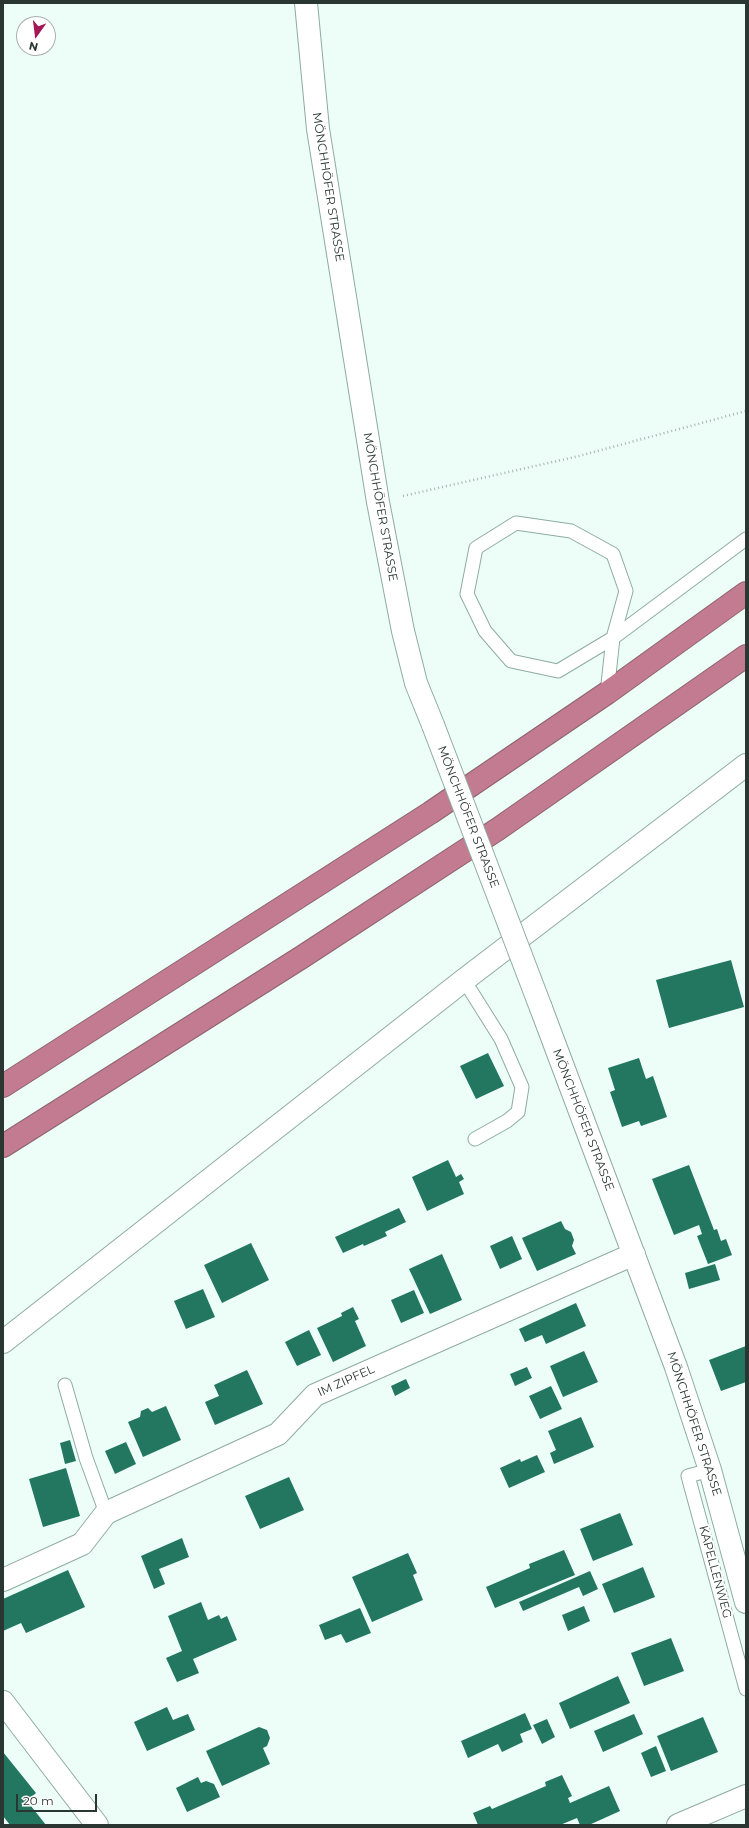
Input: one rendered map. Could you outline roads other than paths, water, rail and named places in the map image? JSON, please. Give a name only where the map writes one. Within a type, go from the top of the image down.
[{"type":"highway","points":[[3,1086],[430,813],[607,693],[746,593]]},
{"type":"highway","points":[[3,1146],[302,957],[498,829],[746,656]]},
{"type":"street","name":"MÖNCHHÖFER STRASSE","points":[[306,3],[318,128],[378,502],[403,631],[414,676],[676,1367],[710,1470],[746,1602]]},
{"type":"street","points":[[3,1342],[464,980],[746,765]]},
{"type":"street","name":"IM ZIPFEL","points":[[106,1513],[278,1434],[315,1395],[634,1254]]},
{"type":"street","points":[[3,1580],[82,1544],[106,1513]]},
{"type":"street","points":[[3,1702],[97,1825]]},
{"type":"street","points":[[678,1825],[746,1796]]},
{"type":"lane","points":[[607,693],[613,638],[626,591],[614,554],[571,531],[516,523],[476,548],[467,594],[485,631],[511,661],[558,671],[613,638],[746,539]]},
{"type":"lane","points":[[464,980],[501,1039],[522,1087],[518,1112],[507,1121],[475,1139]]},
{"type":"lane","points":[[3,1153],[29,1130]]},
{"type":"lane","points":[[65,1385],[86,1458],[106,1513]]},
{"type":"lane","name":"KAPELLENWEG","points":[[710,1470],[688,1476],[746,1689]]}]
